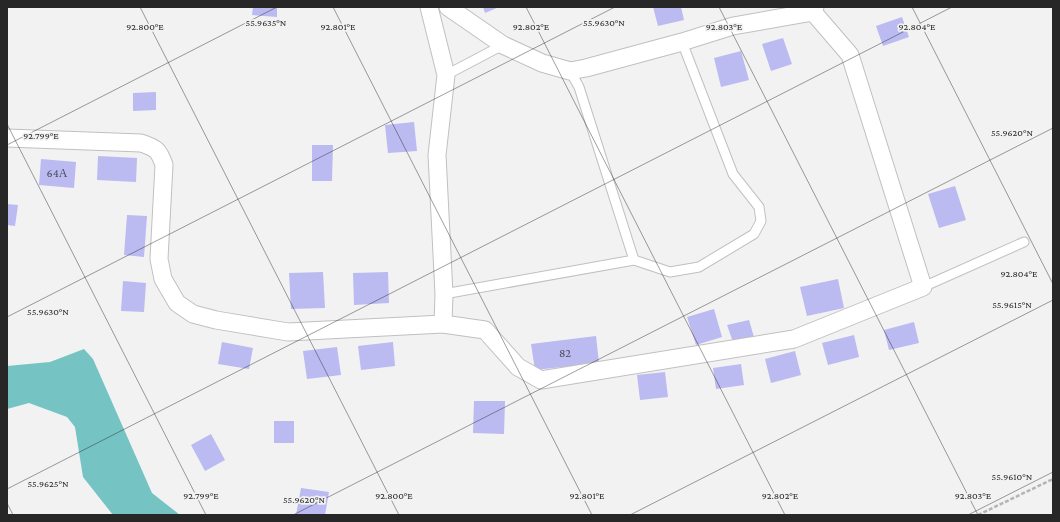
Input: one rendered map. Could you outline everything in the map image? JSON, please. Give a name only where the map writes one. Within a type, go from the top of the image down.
[{"type":"street","points":[[429,7],[446,75],[437,155],[444,294],[443,324]]},
{"type":"street","points":[[7,138],[141,143],[152,146],[161,154],[164,165],[159,259],[163,279],[177,303],[193,314],[216,320],[288,332],[443,324],[485,330],[518,367],[541,380],[794,339],[923,287],[850,56],[814,9],[733,26],[682,42],[570,71],[542,63],[502,45],[448,7]]},
{"type":"lane","points":[[444,294],[634,260],[670,272],[699,267],[754,234],[761,221],[759,207],[733,174],[682,42]]},
{"type":"lane","points":[[446,75],[502,45]]},
{"type":"lane","points":[[570,71],[579,87],[634,260]]},
{"type":"lane","points":[[923,287],[1024,242]]},
{"type":"path","points":[[978,515],[1053,479]]},
{"type":"water","points":[[84,349],[93,359],[152,493],[180,515],[113,515],[83,477],[75,427],[67,417],[29,403],[7,409],[7,366],[50,362]]},
{"type":"building","points":[[253,7],[277,7],[277,17],[252,15]]},
{"type":"building","points":[[483,7],[499,7],[485,13]]},
{"type":"building","points":[[653,7],[681,7],[684,20],[658,26]]},
{"type":"building","points":[[902,17],[909,37],[883,46],[876,26]]},
{"type":"building","points":[[783,38],[792,64],[771,71],[762,44]]},
{"type":"building","points":[[741,51],[749,80],[721,87],[714,58]]},
{"type":"building","points":[[156,92],[156,110],[133,111],[133,93]]},
{"type":"building","points":[[414,122],[417,151],[388,153],[385,125]]},
{"type":"building","points":[[312,145],[333,145],[332,181],[312,181]]},
{"type":"building","points":[[98,156],[137,158],[136,182],[97,180]]},
{"type":"building","points":[[41,159],[76,162],[74,188],[39,185]]},
{"type":"building","points":[[955,186],[966,220],[939,228],[928,194]]},
{"type":"building","points":[[7,204],[18,205],[15,226],[7,225]]},
{"type":"building","points":[[127,215],[147,216],[144,257],[124,255]]},
{"type":"building","points":[[323,272],[325,308],[291,309],[289,273]]},
{"type":"building","points":[[388,272],[389,303],[354,305],[353,273]]},
{"type":"building","points":[[838,279],[844,308],[807,316],[800,287]]},
{"type":"building","points":[[123,281],[146,283],[144,312],[121,311]]},
{"type":"building","points":[[714,309],[722,337],[696,345],[687,317]]},
{"type":"building","points":[[749,320],[754,337],[733,342],[727,325]]},
{"type":"building","points":[[914,322],[919,343],[889,350],[884,330]]},
{"type":"building","points":[[854,335],[859,357],[828,365],[822,343]]},
{"type":"building","points":[[596,336],[599,363],[535,370],[531,344]]},
{"type":"building","points":[[222,342],[253,348],[249,369],[218,364]]},
{"type":"building","points":[[393,342],[395,366],[361,370],[358,346]]},
{"type":"building","points":[[337,347],[341,375],[307,379],[303,351]]},
{"type":"building","points":[[795,351],[801,375],[771,383],[765,359]]},
{"type":"building","points":[[741,364],[744,385],[716,389],[713,368]]},
{"type":"building","points":[[665,372],[668,397],[640,400],[637,375]]},
{"type":"building","points":[[474,401],[505,401],[504,434],[473,433]]},
{"type":"building","points":[[274,421],[294,421],[294,443],[274,443]]},
{"type":"building","points":[[211,434],[225,460],[205,471],[191,445]]},
{"type":"building","points":[[301,488],[329,492],[325,515],[296,515]]}]
